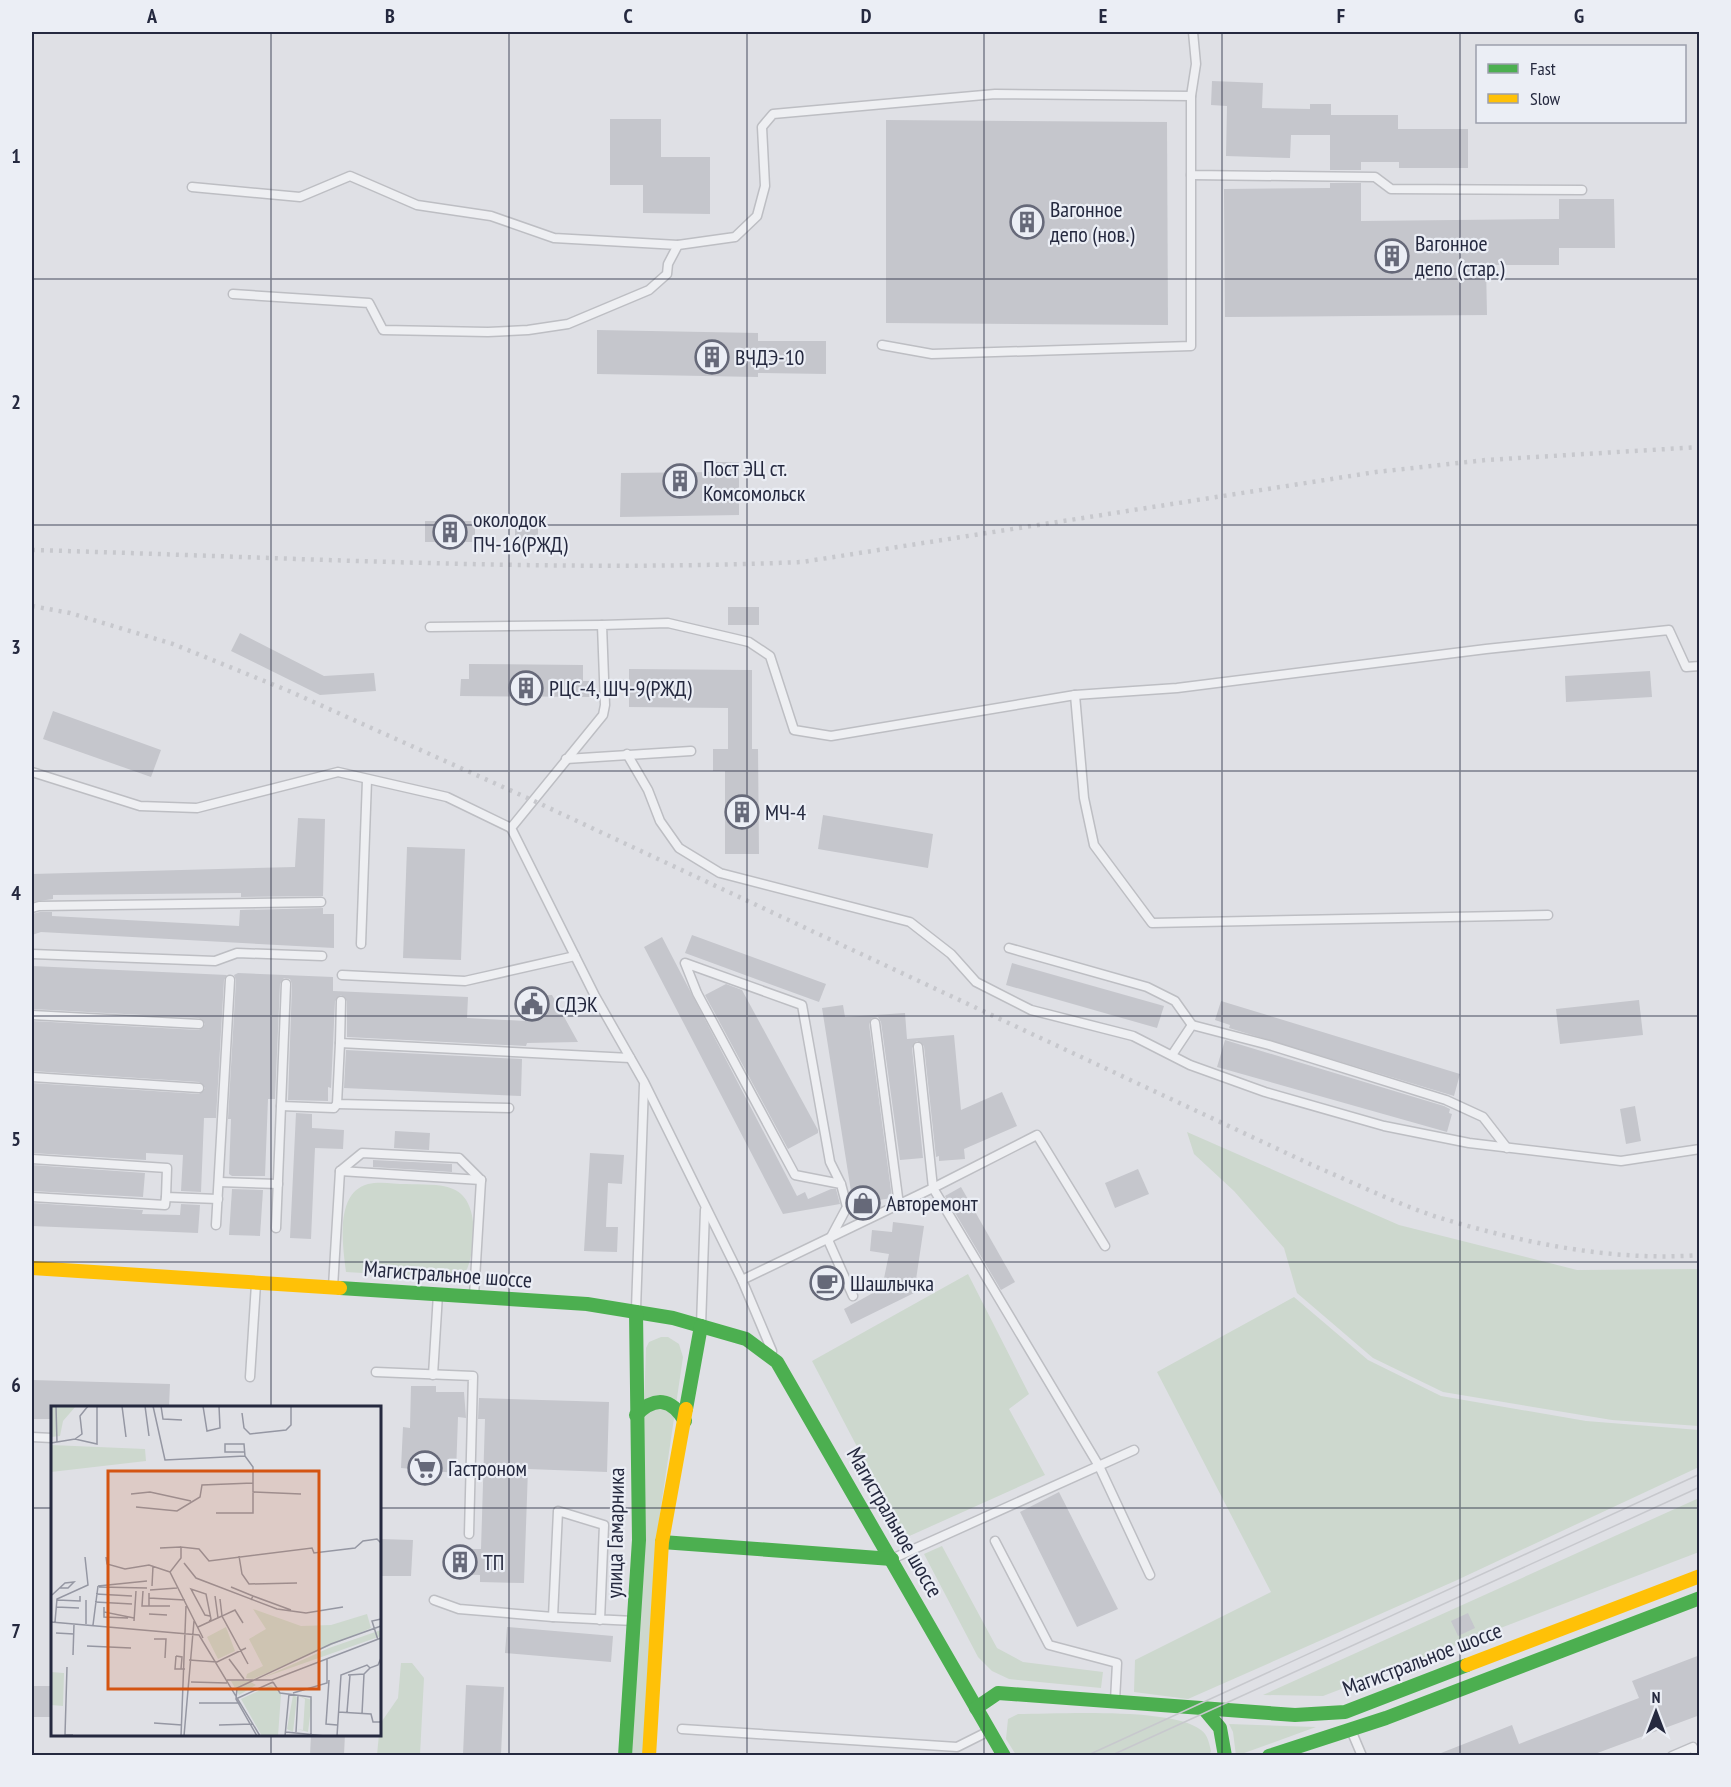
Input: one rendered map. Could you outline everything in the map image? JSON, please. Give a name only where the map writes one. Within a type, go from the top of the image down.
[{"type":"main road","name":"Магистральное шоссе","points":[[32,1268],[587,1304],[673,1318],[746,1339],[777,1362],[976,1708],[998,1694],[1295,1715],[1345,1712],[1700,1576]]},
{"type":"main road","name":"улица Гамарника","points":[[626,1755],[639,1540],[636,1312]]},
{"type":"main road","name":"улица Гамарника","points":[[649,1755],[662,1542],[701,1326]]},
{"type":"main road","points":[[636,1415],[645,1405],[654,1400],[666,1400],[678,1407],[685,1421]]},
{"type":"main road","points":[[662,1542],[892,1559]]},
{"type":"main road","name":"Магистральное шоссе","points":[[1269,1755],[1386,1718],[1700,1598]]},
{"type":"main road","points":[[976,1708],[1004,1755]]},
{"type":"main road","points":[[1205,1710],[1220,1728],[1225,1755]]},
{"type":"lane","points":[[882,345],[932,354],[1191,346],[1191,96],[1196,64],[1193,32]]},
{"type":"lane","points":[[192,187],[300,197],[350,176],[417,205],[491,216],[554,238],[678,245],[735,237],[757,216],[765,186],[762,127],[773,114],[995,94],[1191,96]]},
{"type":"lane","points":[[1191,175],[1375,177],[1391,189],[1582,190]]},
{"type":"lane","points":[[233,294],[369,303],[383,330],[460,333],[528,330],[568,324],[649,290],[668,274],[668,264],[678,245]]},
{"type":"lane","points":[[430,627],[668,623],[749,642],[770,656],[794,730],[831,736],[1075,695],[1177,688],[1669,630],[1686,667],[1700,666]]},
{"type":"lane","points":[[511,828],[603,715],[605,705],[602,625]]},
{"type":"lane","points":[[1075,695],[1084,798],[1094,845],[1152,923],[1548,915]]},
{"type":"lane","points":[[566,759],[691,751]]},
{"type":"lane","points":[[627,754],[648,790],[660,821],[679,848],[720,873],[910,922],[951,954],[976,982],[1031,1010],[1133,1036],[1172,1056],[1264,1092],[1373,1123],[1507,1148],[1621,1161],[1700,1149]]},
{"type":"lane","points":[[32,772],[140,806],[197,808],[338,772],[447,796],[511,828],[574,956],[644,1082],[742,1280],[777,1362]]},
{"type":"lane","points":[[361,944],[367,780]]},
{"type":"lane","points":[[32,908],[39,906],[321,902]]},
{"type":"lane","points":[[1009,948],[1147,987],[1175,1002],[1192,1025],[1269,1045],[1446,1100],[1483,1117],[1507,1148]]},
{"type":"lane","points":[[32,954],[215,961],[237,953],[322,956]]},
{"type":"lane","points":[[342,975],[465,981],[574,956]]},
{"type":"lane","points":[[841,1184],[795,1175],[697,993],[685,963],[802,1005],[830,1162],[841,1184],[847,1207],[830,1239],[853,1296]]},
{"type":"lane","points":[[216,1225],[230,980]]},
{"type":"lane","points":[[276,1228],[286,984]]},
{"type":"lane","points":[[281,1106],[334,1108],[337,1104],[340,1001]]},
{"type":"lane","points":[[32,1014],[199,1024]]},
{"type":"lane","points":[[875,1023],[899,1205]]},
{"type":"lane","points":[[1172,1056],[1192,1025]]},
{"type":"lane","points":[[340,1043],[630,1058]]},
{"type":"lane","points":[[918,1047],[933,1188],[1099,1466],[1150,1575]]},
{"type":"lane","points":[[32,1077],[199,1088]]},
{"type":"lane","points":[[636,1312],[644,1082]]},
{"type":"lane","points":[[337,1104],[509,1108]]},
{"type":"lane","points":[[742,1280],[830,1239],[1037,1135],[1106,1246]]},
{"type":"lane","points":[[333,1287],[340,1171],[362,1153],[459,1158],[481,1180],[474,1296]]},
{"type":"lane","points":[[32,1159],[166,1168],[165,1205],[32,1197]]},
{"type":"lane","points":[[340,1171],[481,1180]]},
{"type":"lane","points":[[219,1182],[278,1184]]},
{"type":"lane","points":[[166,1197],[218,1199]]},
{"type":"lane","points":[[701,1326],[705,1209]]},
{"type":"lane","points":[[250,1377],[256,1282]]},
{"type":"lane","points":[[433,1375],[438,1294]]},
{"type":"lane","points":[[376,1372],[473,1376],[469,1534]]},
{"type":"lane","points":[[32,1437],[51,1438]]},
{"type":"lane","points":[[892,1559],[1134,1450]]},
{"type":"lane","points":[[553,1617],[558,1511],[604,1525],[600,1620]]},
{"type":"lane","points":[[995,1541],[1049,1645],[1117,1664],[1115,1702]]},
{"type":"lane","points":[[434,1600],[459,1609],[634,1621]]},
{"type":"lane","points":[[1345,1712],[1362,1755]]},
{"type":"lane","points":[[682,1729],[957,1747],[990,1731]]},
{"type":"lane","points":[[1672,1755],[1693,1747],[1697,1755]]},
{"type":"shaded area","points":[[1187,1132],[1399,1225],[1577,1270],[1699,1269],[1699,1426],[1612,1420],[1443,1392],[1373,1358],[1297,1293],[1284,1248],[1234,1191],[1194,1154]]},
{"type":"shaded area","points":[[382,1183],[436,1185],[453,1189],[462,1195],[469,1205],[474,1230],[473,1244],[471,1258],[462,1279],[346,1272],[343,1222],[345,1209],[357,1189],[368,1184]]},
{"type":"shaded area","points":[[968,1274],[1029,1394],[1009,1409],[1045,1475],[905,1538],[812,1361]]},
{"type":"shaded area","points":[[1294,1297],[1368,1360],[1441,1396],[1586,1421],[1699,1430],[1699,1467],[1455,1581],[1188,1699],[1134,1692],[1135,1660],[1271,1592],[1157,1372]]},
{"type":"shaded area","points":[[668,1337],[679,1344],[683,1357],[656,1541],[643,1755],[632,1756],[646,1348],[649,1342]]},
{"type":"shaded area","points":[[1699,1498],[1699,1552],[1323,1696],[1263,1695]]},
{"type":"shaded area","points":[[942,1546],[997,1648],[1023,1662],[1103,1672],[1101,1688],[1009,1679],[992,1671],[978,1657],[924,1554]]},
{"type":"shaded area","points":[[401,1663],[412,1663],[424,1678],[420,1755],[377,1755],[381,1723],[398,1698]]},
{"type":"shaded area","points":[[1114,1713],[1166,1718],[1201,1730],[1207,1737],[1211,1751],[1209,1756],[1016,1755],[1006,1739],[1008,1719],[1018,1714]]},
{"type":"shaded area","points":[[1229,1724],[1316,1727],[1236,1756],[1233,1732]]},
{"type":"building","points":[[1212,81],[1263,83],[1262,108],[1310,109],[1310,104],[1331,104],[1331,115],[1398,115],[1398,129],[1468,129],[1468,168],[1399,168],[1399,162],[1361,162],[1361,170],[1330,170],[1330,135],[1291,135],[1290,158],[1226,156],[1227,106],[1211,105]]},
{"type":"building","points":[[610,119],[661,119],[661,157],[710,157],[710,214],[643,213],[643,185],[610,185]]},
{"type":"building","name":"Вагонное депо (нов.)","points":[[886,120],[1167,122],[1168,325],[886,323]]},
{"type":"building","name":"Вагонное депо (стар.)","points":[[1330,183],[1361,183],[1361,221],[1559,219],[1559,199],[1614,199],[1615,248],[1559,248],[1559,265],[1486,265],[1487,315],[1225,317],[1224,189],[1330,188]]},
{"type":"building","name":"ВЧДЭ-10","points":[[597,330],[758,333],[758,341],[826,341],[826,374],[758,373],[758,377],[597,374]]},
{"type":"building","name":"Пост ЭЦ ст. Комсомольск","points":[[716,462],[739,462],[739,515],[620,517],[621,473],[716,472]]},
{"type":"building","name":"околодок ПЧ-16(РЖД)","points":[[425,521],[475,521],[475,542],[425,542]]},
{"type":"building","points":[[515,523],[538,523],[538,539],[515,539]]},
{"type":"building","points":[[728,607],[759,607],[759,625],[728,625]]},
{"type":"building","points":[[240,633],[324,676],[374,673],[376,691],[320,695],[231,651]]},
{"type":"building","name":"РЦС-4, ШЧ-9(РЖД)","points":[[469,664],[583,665],[583,681],[591,681],[591,697],[460,696],[461,679],[469,679]]},
{"type":"building","points":[[629,669],[752,670],[752,749],[758,749],[759,854],[725,854],[725,771],[713,771],[713,749],[728,749],[728,708],[629,707]]},
{"type":"building","points":[[1650,671],[1652,697],[1566,702],[1565,676]]},
{"type":"building","points":[[53,711],[161,750],[151,777],[43,739]]},
{"type":"building","points":[[823,815],[933,834],[928,868],[818,849]]},
{"type":"building","points":[[298,818],[325,819],[323,896],[241,897],[241,893],[53,895],[53,899],[32,902],[32,874],[295,867]]},
{"type":"building","points":[[407,847],[465,849],[461,960],[403,958]]},
{"type":"building","points":[[323,908],[323,914],[334,914],[334,948],[41,932],[32,935],[32,914],[40,912],[52,912],[52,916],[239,926],[240,910]]},
{"type":"building","points":[[692,935],[826,984],[819,1002],[685,953]]},
{"type":"building","points":[[662,937],[797,1196],[805,1192],[808,1199],[836,1189],[840,1204],[783,1214],[644,947]]},
{"type":"building","points":[[1012,963],[1164,1006],[1157,1028],[1006,985]]},
{"type":"building","points":[[32,966],[227,975],[224,980],[216,1118],[204,1118],[201,1192],[181,1191],[183,1155],[146,1153],[146,1160],[32,1153],[32,1083],[199,1094],[205,1088],[199,1082],[32,1071],[32,1021],[199,1030],[205,1024],[199,1018],[32,1009]]},
{"type":"building","points":[[238,973],[333,977],[333,991],[468,997],[467,1018],[525,1021],[525,996],[552,995],[578,1042],[527,1043],[526,1046],[347,1037],[347,1001],[341,995],[335,1001],[331,1088],[328,1087],[328,1101],[288,1100],[292,984],[290,979],[284,978],[280,984],[275,1099],[268,1099],[265,1176],[232,1176],[229,1174],[231,1119],[228,1119],[236,980],[234,975]]},
{"type":"building","points":[[726,984],[742,990],[818,1130],[818,1133],[788,1149],[705,995]]},
{"type":"building","points":[[1639,1000],[1643,1035],[1560,1044],[1556,1009]]},
{"type":"building","points":[[1221,1001],[1460,1074],[1454,1096],[1229,1028],[1230,1025],[1215,1020]]},
{"type":"building","points":[[843,1005],[845,1017],[905,1013],[907,1039],[954,1035],[961,1110],[1002,1092],[1017,1126],[964,1149],[965,1159],[939,1161],[939,1156],[936,1157],[924,1046],[917,1041],[912,1048],[923,1158],[900,1160],[881,1022],[878,1017],[872,1018],[869,1024],[892,1198],[853,1204],[822,1008]]},
{"type":"building","points":[[1225,1040],[1444,1106],[1450,1109],[1449,1113],[1452,1114],[1447,1132],[1217,1067]]},
{"type":"building","points":[[346,1050],[522,1059],[521,1096],[344,1088]]},
{"type":"building","points":[[1635,1106],[1641,1141],[1626,1144],[1620,1109]]},
{"type":"building","points":[[296,1113],[312,1114],[312,1128],[344,1130],[343,1149],[315,1148],[311,1239],[290,1238]]},
{"type":"building","points":[[395,1131],[430,1133],[429,1150],[394,1148]]},
{"type":"building","points":[[590,1153],[624,1155],[622,1184],[608,1183],[606,1227],[618,1227],[617,1252],[584,1251]]},
{"type":"building","points":[[373,1160],[452,1164],[452,1172],[373,1167]]},
{"type":"building","points":[[32,1165],[145,1173],[143,1197],[32,1191]]},
{"type":"building","points":[[1138,1169],[1149,1194],[1115,1208],[1105,1183]]},
{"type":"building","points":[[961,1187],[1015,1282],[1001,1290],[945,1196]]},
{"type":"building","points":[[232,1189],[263,1190],[260,1236],[229,1235]]},
{"type":"building","points":[[32,1203],[143,1210],[142,1214],[180,1215],[181,1204],[200,1205],[198,1233],[32,1226]]},
{"type":"building","points":[[893,1222],[924,1226],[914,1293],[851,1324],[844,1309],[882,1288],[889,1254],[870,1251],[872,1230],[892,1232]]},
{"type":"building","points":[[32,1380],[170,1384],[169,1406],[51,1406],[51,1419],[32,1419]]},
{"type":"building","points":[[411,1386],[436,1386],[436,1392],[464,1392],[466,1418],[458,1417],[456,1473],[401,1468],[403,1427],[410,1428]]},
{"type":"building","points":[[479,1398],[609,1402],[607,1472],[528,1469],[524,1583],[480,1582],[480,1575],[449,1574],[450,1549],[481,1549],[485,1419],[478,1419]]},
{"type":"building","points":[[1059,1492],[1118,1609],[1077,1627],[1020,1512]]},
{"type":"building","points":[[381,1539],[413,1540],[411,1576],[381,1576]]},
{"type":"building","points":[[1468,1613],[1475,1628],[1458,1636],[1451,1621]]},
{"type":"building","points":[[507,1627],[613,1636],[611,1662],[505,1653]]},
{"type":"building","points":[[1700,1655],[1700,1715],[1592,1755],[1436,1755],[1512,1725],[1519,1744],[1639,1698],[1632,1681]]},
{"type":"building","points":[[466,1685],[504,1687],[501,1755],[463,1755]]},
{"type":"building","points":[[32,1686],[51,1686],[51,1717],[32,1717]]},
{"type":"building","points":[[311,1736],[345,1736],[344,1755],[310,1755]]},
{"type":"tram line","points":[[1086,1756],[1700,1474]]},
{"type":"tram line","points":[[1110,1756],[1700,1487]]},
{"type":"railway","points":[[32,550],[513,565],[610,566],[802,562],[1376,472],[1486,460],[1700,447]]},
{"type":"railway","points":[[32,606],[70,613],[173,644],[289,691],[532,800],[1312,1165],[1403,1205],[1499,1234],[1566,1248],[1633,1256],[1700,1255]]},
{"type":"traffic: fast","points":[[340,1288],[587,1304],[673,1318],[746,1339],[777,1362],[1004,1756]]},
{"type":"traffic: fast","points":[[625,1756],[639,1540],[636,1312]]},
{"type":"traffic: fast","points":[[686,1409],[701,1326]]},
{"type":"traffic: fast","points":[[636,1415],[650,1405],[662,1402],[674,1408],[685,1421]]},
{"type":"traffic: fast","points":[[662,1542],[892,1559]]},
{"type":"traffic: fast","points":[[1269,1756],[1386,1718],[1700,1598]]},
{"type":"traffic: fast","points":[[976,1708],[998,1693],[1295,1715],[1345,1712],[1467,1665]]},
{"type":"traffic: fast","points":[[1205,1710],[1220,1728],[1225,1756]]},
{"type":"traffic: slow","points":[[32,1268],[340,1288]]},
{"type":"traffic: slow","points":[[649,1756],[662,1542],[686,1409]]},
{"type":"traffic: slow","points":[[1467,1665],[1700,1576]]},
{"type":"place","name":"Вагонное депо (нов.)","points":[[1027,222]]},
{"type":"place","name":"Вагонное депо (стар.)","points":[[1392,256]]},
{"type":"place","name":"ВЧДЭ-10","points":[[712,357]]},
{"type":"place","name":"Пост ЭЦ ст. Комсомольск","points":[[680,481]]},
{"type":"place","name":"околодок ПЧ-16(РЖД)","points":[[450,532]]},
{"type":"place","name":"РЦС-4, ШЧ-9(РЖД)","points":[[526,688]]},
{"type":"place","name":"МЧ-4","points":[[742,812]]},
{"type":"place","name":"СДЭК","points":[[532,1004]]},
{"type":"place","name":"Авторемонт","points":[[863,1203]]},
{"type":"place","name":"Шашлычка","points":[[827,1283]]},
{"type":"place","name":"Гастроном","points":[[425,1468]]},
{"type":"place","name":"ТП","points":[[460,1562]]}]
